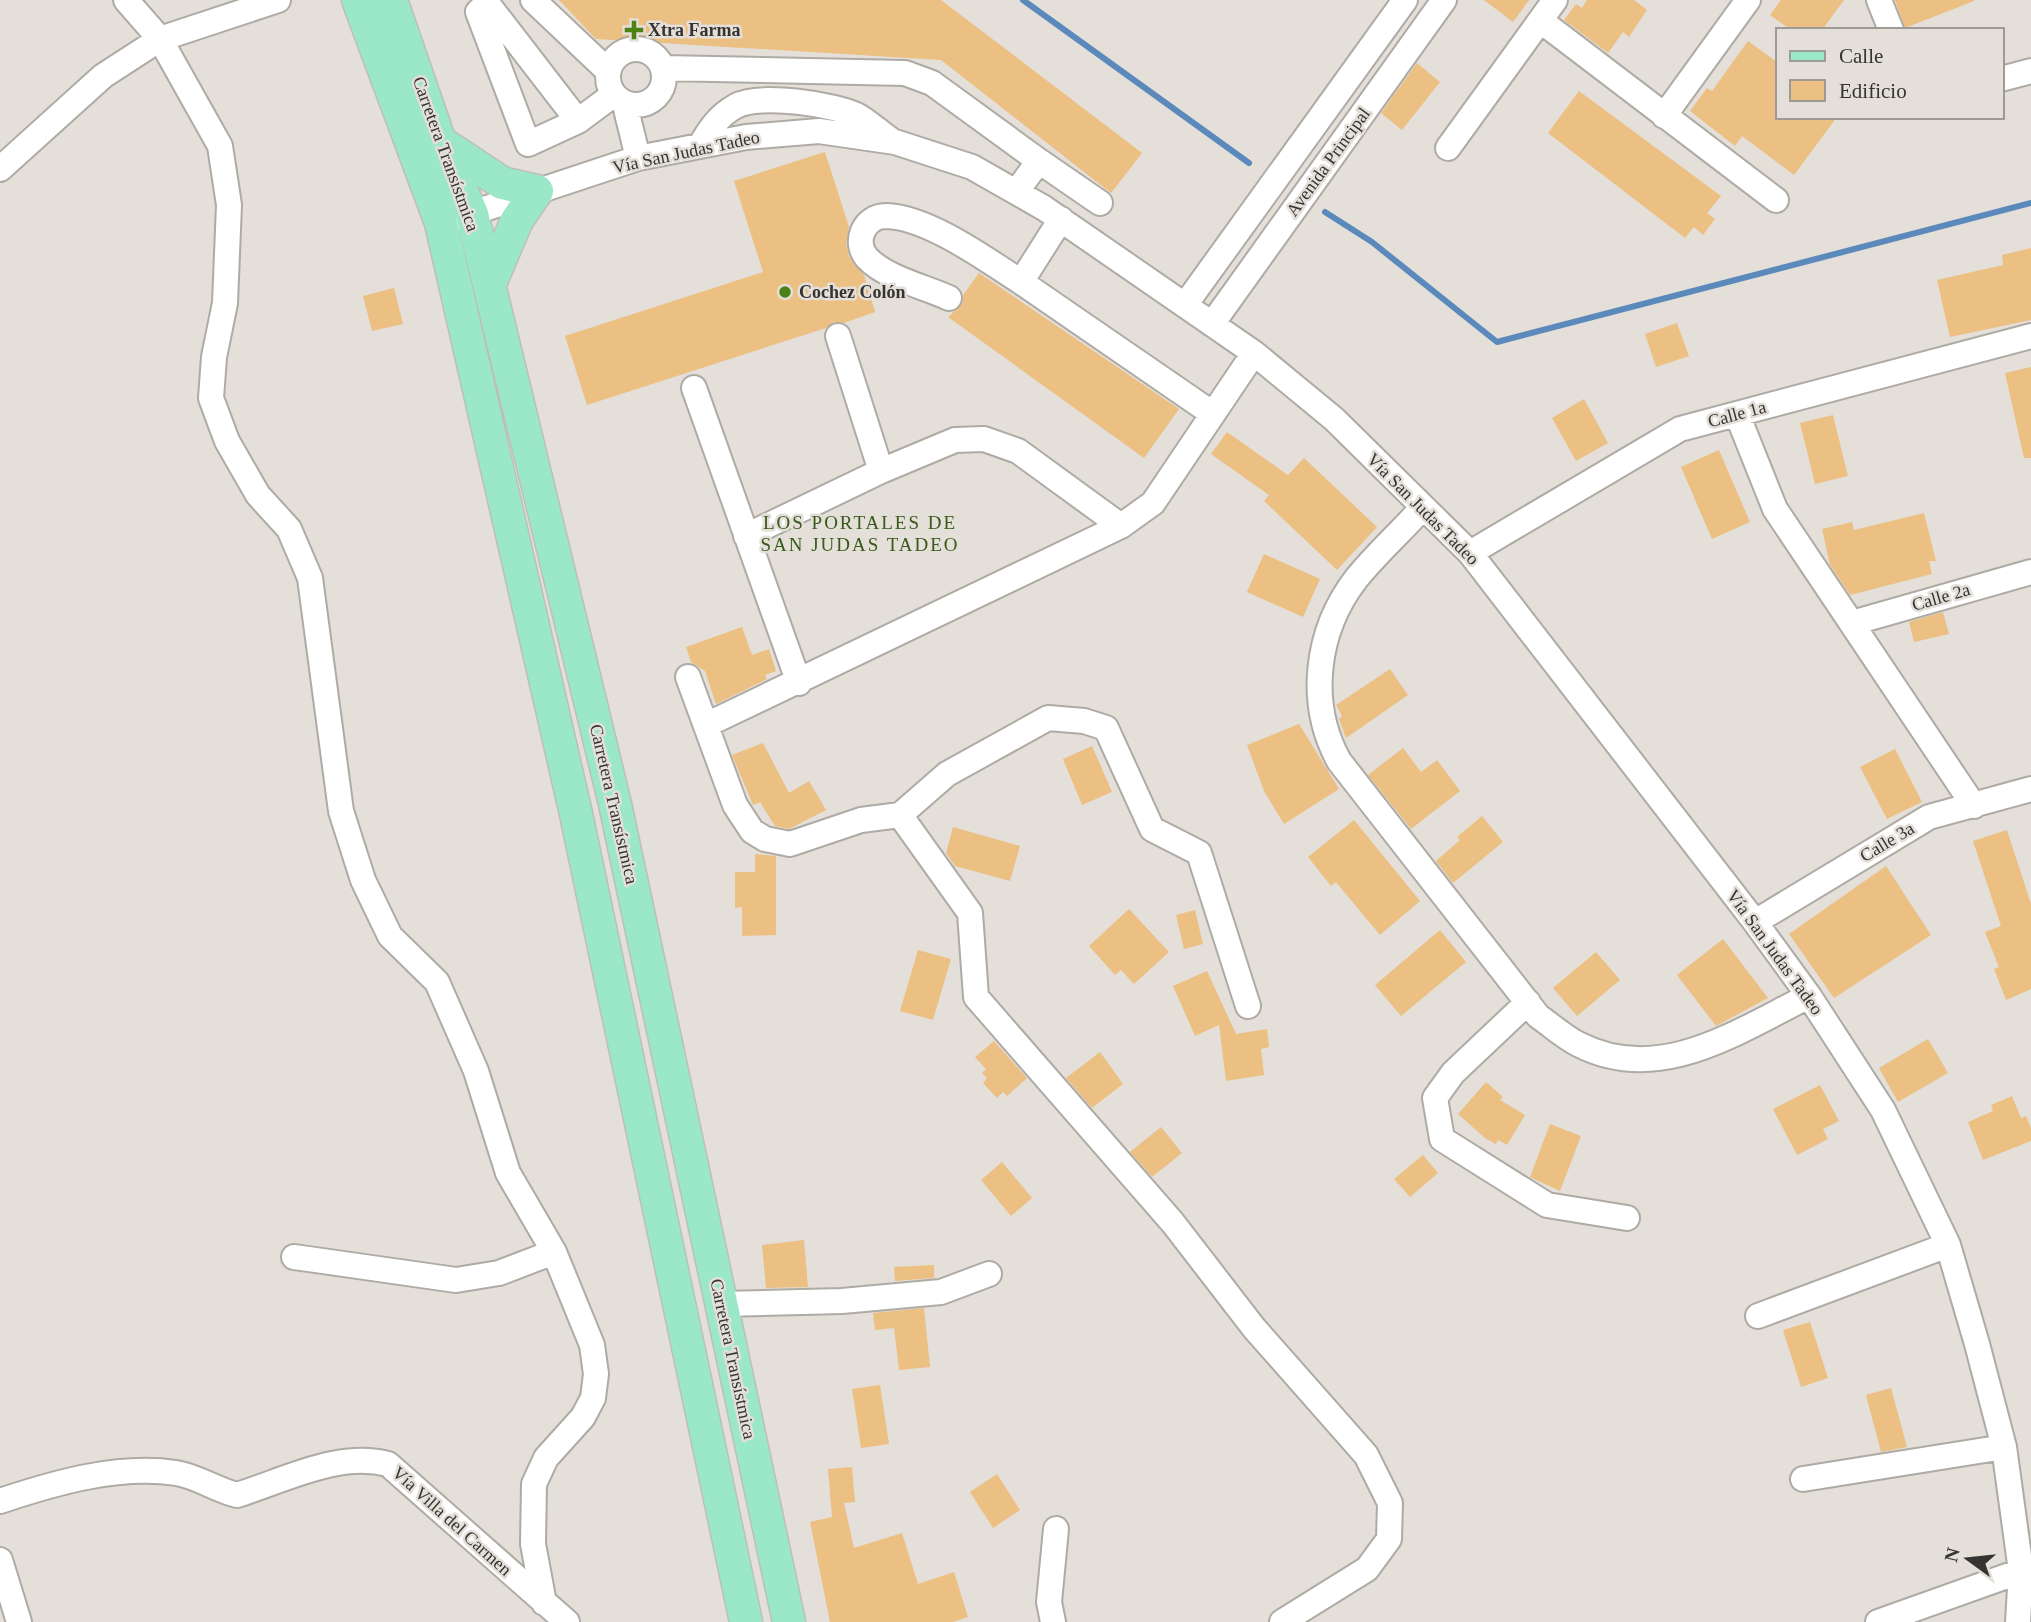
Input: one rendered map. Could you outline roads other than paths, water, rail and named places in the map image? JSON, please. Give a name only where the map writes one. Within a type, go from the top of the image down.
[{"type":"main road","name":"Carretera Transístmica","points":[[358,0],[441,223],[576,814],[746,1622]]},
{"type":"main road","name":"Carretera Transístmica","points":[[391,0],[440,142],[472,214],[615,804],[789,1622]]},
{"type":"main road","points":[[440,142],[502,183],[537,191],[517,219],[489,286]]},
{"type":"street","points":[[126,0],[160,39],[220,146],[229,205],[225,303],[214,358],[211,398],[227,441],[258,495],[289,529],[310,578],[341,811],[363,880],[390,936],[437,982],[476,1071],[508,1173],[554,1252],[592,1345],[596,1374],[593,1398],[583,1417],[545,1458],[534,1484],[533,1544],[544,1603]]},
{"type":"street","points":[[0,169],[103,76],[160,39],[278,0]]},
{"type":"street","points":[[533,0],[615,90],[641,106],[656,98],[664,84],[663,68],[655,56],[642,49],[627,50],[615,58],[615,90],[638,158]]},
{"type":"street","name":"Avenida Principal","points":[[1185,305],[1405,0]]},
{"type":"street","name":"Avenida Principal","points":[[1212,324],[1444,0]]},
{"type":"street","points":[[1448,148],[1555,0]]},
{"type":"street","points":[[1664,116],[1748,0]]},
{"type":"street","points":[[1879,0],[1890,28]]},
{"type":"street","points":[[578,121],[489,2],[478,12],[528,144],[578,121],[615,90]]},
{"type":"street","points":[[1541,21],[1776,200]]},
{"type":"street","points":[[663,68],[905,73],[932,83],[1100,203]]},
{"type":"street","points":[[2003,78],[2031,71]]},
{"type":"street","points":[[700,146],[713,124],[737,106],[753,100],[824,106],[844,111],[860,117],[895,142]]},
{"type":"street","name":"Vía San Judas Tadeo","points":[[441,223],[638,158],[746,137],[819,131],[895,142],[971,167],[1060,219],[1255,353],[1334,419],[1470,554],[1755,922],[1809,996],[1883,1110],[1948,1245],[2004,1447],[2021,1571],[2018,1622]]},
{"type":"street","points":[[1016,192],[1039,161]]},
{"type":"street","points":[[950,298],[876,266],[860,247],[861,232],[870,221],[886,216],[929,228],[964,246],[1213,414]]},
{"type":"street","points":[[1021,282],[1060,219]]},
{"type":"street","points":[[838,336],[881,471]]},
{"type":"street","name":"Calle 1a","points":[[1470,554],[1680,429],[2031,336]]},
{"type":"street","points":[[706,725],[799,684],[1121,526],[1153,503],[1255,353]]},
{"type":"street","points":[[694,388],[799,684]]},
{"type":"street","points":[[1737,414],[1775,509],[1974,806]]},
{"type":"street","points":[[746,537],[881,471],[955,440],[984,439],[1018,451],[1121,526]]},
{"type":"street","points":[[1422,508],[1356,579],[1338,607],[1322,654],[1321,711],[1327,739],[1339,761],[1538,1016],[1577,1044],[1620,1059],[1668,1059],[1723,1038],[1809,996]]},
{"type":"street","name":"Calle 2a","points":[[1852,623],[2031,572]]},
{"type":"street","points":[[688,677],[735,805],[752,831],[765,839],[790,844],[862,820],[900,815],[947,774],[1048,718],[1084,721],[1106,728],[1152,829],[1199,853],[1248,1006]]},
{"type":"street","name":"Calle 3a","points":[[1755,922],[1929,817],[2029,794]]},
{"type":"street","points":[[900,815],[970,913],[976,997],[1173,1223],[1254,1328],[1366,1455],[1390,1503],[1389,1539],[1367,1569],[1282,1622]]},
{"type":"street","points":[[1528,1002],[1454,1073],[1435,1098],[1442,1139],[1547,1205],[1627,1218]]},
{"type":"street","points":[[1758,1316],[1948,1245]]},
{"type":"street","points":[[294,1257],[456,1280],[499,1273],[554,1252]]},
{"type":"street","points":[[722,1304],[842,1301],[941,1292],[989,1274]]},
{"type":"street","points":[[1803,1479],[2004,1447]]},
{"type":"street","name":"Vía Villa del Carmen","points":[[0,1501],[69,1478],[157,1471],[179,1473],[219,1491],[237,1495],[346,1460],[368,1459],[388,1464],[567,1622]]},
{"type":"street","points":[[1053,1622],[1049,1602],[1056,1529]]},
{"type":"street","points":[[0,1560],[19,1622]]},
{"type":"street","points":[[1878,1622],[2021,1571]]},
{"type":"waterway","points":[[1023,0],[1249,163]]},
{"type":"waterway","points":[[1325,212],[1372,242],[1497,342],[2031,203]]},
{"type":"place","name":"Xtra Farma","points":[[634,30]]},
{"type":"place","name":"Cochez Colón","points":[[785,292]]},
{"type":"district","name":"LOS PORTALES DE SAN JUDAS TADEO","points":[[860,533]]}]
